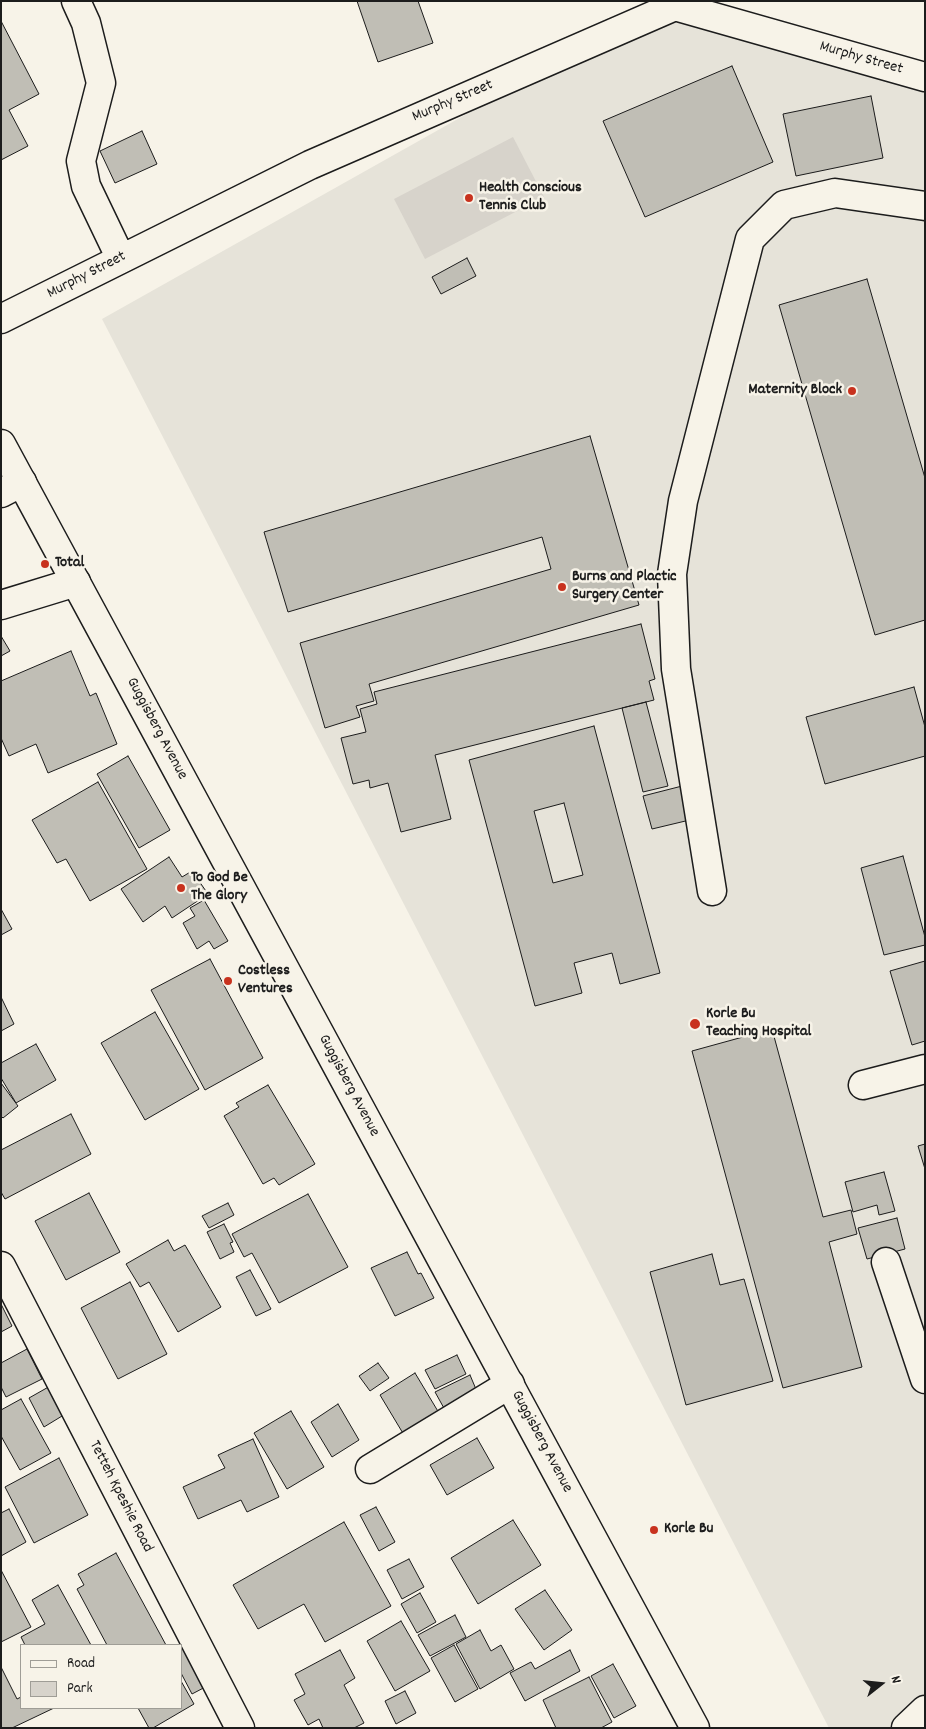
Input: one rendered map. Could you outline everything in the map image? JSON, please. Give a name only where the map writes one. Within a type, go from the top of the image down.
[{"type":"street","points":[[76,1],[86,23],[101,83],[80,161],[86,186],[121,259]]},
{"type":"street","name":"Murphy Street","points":[[1,319],[310,165],[676,4],[925,77]]},
{"type":"street","points":[[712,891],[676,668],[672,574],[683,500],[750,239],[784,205],[835,193],[925,206]]},
{"type":"street","name":"Guggisberg Avenue","points":[[1,444],[12,487],[76,582],[695,1728]]},
{"type":"street","points":[[1,605],[76,582]]},
{"type":"street","points":[[863,1085],[925,1069]]},
{"type":"street","points":[[886,1262],[925,1379]]},
{"type":"street","name":"Tetteh Kpeshie Road","points":[[1,1266],[240,1728]]},
{"type":"street","points":[[370,1469],[510,1384]]},
{"type":"street","points":[[906,1728],[925,1710]]},
{"type":"shaded area","name":"Korle Bu Teaching Hospital","points":[[732,10],[925,73],[925,1728],[829,1728],[102,319],[625,25]]},
{"type":"green space","name":"Health Conscious Tennis Club","points":[[513,137],[544,197],[425,259],[394,199]]},
{"type":"building","points":[[357,1],[418,1],[433,43],[378,62]]},
{"type":"building","points":[[1,21],[39,94],[9,110],[28,146],[1,160]]},
{"type":"building","points":[[732,66],[773,162],[645,217],[603,121]]},
{"type":"building","points":[[871,96],[883,158],[796,176],[783,114]]},
{"type":"building","points":[[142,131],[157,164],[115,183],[100,151]]},
{"type":"building","points":[[467,258],[476,276],[441,294],[432,277]]},
{"type":"building","name":"Maternity Block","points":[[867,279],[925,478],[925,620],[875,635],[779,305]]},
{"type":"building","name":"Burns and Plactic Surgery Center","points":[[590,436],[639,605],[369,684],[374,701],[356,706],[360,717],[325,728],[300,643],[551,569],[542,537],[288,612],[264,532]]},
{"type":"building","points":[[641,624],[655,679],[649,681],[654,700],[435,755],[451,819],[401,832],[388,783],[370,788],[369,780],[353,784],[341,738],[366,732],[360,709],[377,704],[374,692]]},
{"type":"building","points":[[1,636],[10,651],[1,656]]},
{"type":"building","points":[[71,651],[90,696],[96,693],[117,744],[48,773],[36,744],[9,756],[1,738],[1,681]]},
{"type":"building","points":[[914,687],[925,727],[925,756],[825,784],[806,717]]},
{"type":"building","points":[[646,702],[668,786],[643,792],[622,708]]},
{"type":"building","points":[[594,726],[660,973],[620,984],[612,953],[574,963],[582,993],[535,1006],[469,760]],"holes":[[[564,803],[583,875],[553,883],[534,811]]]},
{"type":"building","points":[[128,756],[170,830],[139,848],[97,774]]},
{"type":"building","points":[[98,782],[147,869],[90,901],[66,859],[57,863],[32,820]]},
{"type":"building","points":[[690,784],[698,818],[652,829],[643,796]]},
{"type":"building","points":[[903,856],[925,937],[925,945],[884,955],[861,868]]},
{"type":"building","points":[[169,857],[182,877],[192,871],[208,894],[172,918],[165,906],[143,922],[121,889]]},
{"type":"building","points":[[204,900],[228,941],[214,949],[209,941],[197,949],[183,923],[195,916],[190,908]]},
{"type":"building","points":[[1,909],[12,929],[1,935]]},
{"type":"building","points":[[210,959],[263,1058],[205,1090],[151,990]]},
{"type":"building","points":[[925,961],[925,1041],[912,1045],[890,971]]},
{"type":"building","points":[[1,997],[14,1024],[1,1031]]},
{"type":"building","points":[[155,1012],[199,1089],[145,1120],[101,1043]]},
{"type":"building","points":[[772,1029],[823,1217],[851,1210],[857,1234],[829,1242],[862,1367],[783,1388],[692,1051]]},
{"type":"building","points":[[36,1044],[56,1080],[16,1103],[1,1078],[1,1063]]},
{"type":"building","points":[[1,1083],[18,1106],[3,1118],[1,1116]]},
{"type":"building","points":[[268,1085],[315,1164],[279,1185],[274,1178],[263,1184],[224,1116],[239,1107],[236,1103]]},
{"type":"building","points":[[71,1114],[91,1154],[5,1199],[1,1192],[1,1150]]},
{"type":"building","points":[[925,1144],[925,1169],[918,1146]]},
{"type":"building","points":[[884,1172],[895,1211],[879,1215],[877,1205],[853,1212],[845,1182]]},
{"type":"building","points":[[89,1193],[120,1252],[66,1280],[35,1221]]},
{"type":"building","points":[[308,1194],[348,1267],[279,1303],[252,1253],[244,1257],[232,1234]]},
{"type":"building","points":[[228,1203],[234,1215],[209,1228],[202,1216]]},
{"type":"building","points":[[897,1218],[905,1249],[867,1259],[858,1228]]},
{"type":"building","points":[[224,1224],[233,1242],[230,1243],[234,1252],[220,1259],[207,1232]]},
{"type":"building","points":[[168,1240],[174,1251],[185,1245],[221,1307],[178,1332],[149,1282],[140,1287],[126,1264]]},
{"type":"building","points":[[407,1252],[418,1274],[421,1273],[434,1298],[395,1316],[371,1268]]},
{"type":"building","points":[[712,1254],[720,1285],[744,1279],[773,1381],[686,1405],[650,1272]]},
{"type":"building","points":[[250,1270],[271,1309],[256,1316],[236,1277]]},
{"type":"building","points":[[130,1282],[167,1354],[118,1379],[81,1308]]},
{"type":"building","points":[[1,1304],[12,1326],[1,1332]]},
{"type":"building","points":[[27,1349],[42,1379],[6,1397],[1,1387],[1,1363]]},
{"type":"building","points":[[457,1355],[466,1374],[435,1389],[425,1370]]},
{"type":"building","points":[[378,1363],[389,1378],[370,1391],[359,1376]]},
{"type":"building","points":[[415,1373],[442,1418],[407,1440],[380,1395]]},
{"type":"building","points":[[470,1375],[478,1394],[445,1410],[435,1392]]},
{"type":"building","points":[[52,1385],[67,1413],[44,1427],[29,1398]]},
{"type":"building","points":[[21,1399],[51,1453],[20,1470],[1,1436],[1,1410]]},
{"type":"building","points":[[338,1404],[359,1440],[332,1457],[311,1422]]},
{"type":"building","points":[[291,1411],[324,1467],[287,1489],[254,1433]]},
{"type":"building","points":[[477,1438],[494,1468],[447,1495],[430,1465]]},
{"type":"building","points":[[253,1439],[279,1497],[247,1512],[241,1500],[198,1519],[183,1487],[225,1468],[218,1455]]},
{"type":"building","points":[[59,1458],[88,1515],[34,1543],[5,1487]]},
{"type":"building","points":[[376,1507],[395,1542],[379,1551],[360,1515]]},
{"type":"building","points":[[9,1509],[26,1542],[1,1556],[1,1513]]},
{"type":"building","points":[[513,1520],[541,1565],[478,1604],[451,1558]]},
{"type":"building","points":[[344,1522],[391,1606],[325,1642],[304,1604],[258,1629],[233,1585]]},
{"type":"building","points":[[116,1553],[165,1644],[106,1644],[77,1589],[84,1585],[78,1574]]},
{"type":"building","points":[[409,1559],[424,1587],[402,1599],[387,1570]]},
{"type":"building","points":[[1,1570],[31,1627],[1,1642]]},
{"type":"building","points":[[58,1585],[90,1644],[24,1644],[21,1637],[45,1624],[32,1600]]},
{"type":"building","points":[[545,1590],[572,1630],[544,1650],[515,1609]]},
{"type":"building","points":[[420,1593],[436,1622],[417,1633],[401,1604]]},
{"type":"building","points":[[455,1615],[466,1637],[430,1656],[418,1635]]},
{"type":"building","points":[[401,1621],[430,1671],[395,1691],[367,1641]]},
{"type":"building","points":[[480,1630],[491,1651],[501,1645],[514,1669],[480,1689],[456,1644]]},
{"type":"building","points":[[189,1641],[211,1684],[192,1694],[182,1675],[182,1644]]},
{"type":"building","points":[[454,1645],[478,1689],[455,1702],[431,1658]]},
{"type":"building","points":[[340,1650],[355,1678],[344,1685],[364,1723],[354,1728],[323,1728],[319,1719],[308,1725],[294,1700],[305,1694],[295,1674]]},
{"type":"building","points":[[570,1650],[580,1671],[525,1701],[510,1673],[531,1662],[535,1669]]},
{"type":"building","points":[[613,1664],[636,1706],[614,1718],[591,1676]]},
{"type":"building","points":[[1,1667],[17,1699],[20,1698],[20,1709],[52,1709],[12,1728],[1,1728]]},
{"type":"building","points":[[589,1677],[612,1722],[601,1728],[556,1728],[543,1700]]},
{"type":"building","points":[[182,1683],[194,1704],[153,1728],[149,1728],[139,1709],[182,1709]]},
{"type":"building","points":[[405,1691],[416,1713],[396,1724],[385,1701]]},
{"type":"place","name":"Health Conscious Tennis Club","points":[[469,198]]},
{"type":"place","name":"Maternity Block","points":[[852,391]]},
{"type":"place","name":"Total","points":[[45,564]]},
{"type":"place","name":"Burns and Plactic Surgery Center","points":[[562,587]]},
{"type":"place","name":"To God Be The Glory","points":[[181,888]]},
{"type":"place","name":"Costless Ventures","points":[[228,981]]},
{"type":"place","name":"Korle Bu Teaching Hospital","points":[[695,1024]]},
{"type":"place","name":"Korle Bu","points":[[654,1530]]}]
